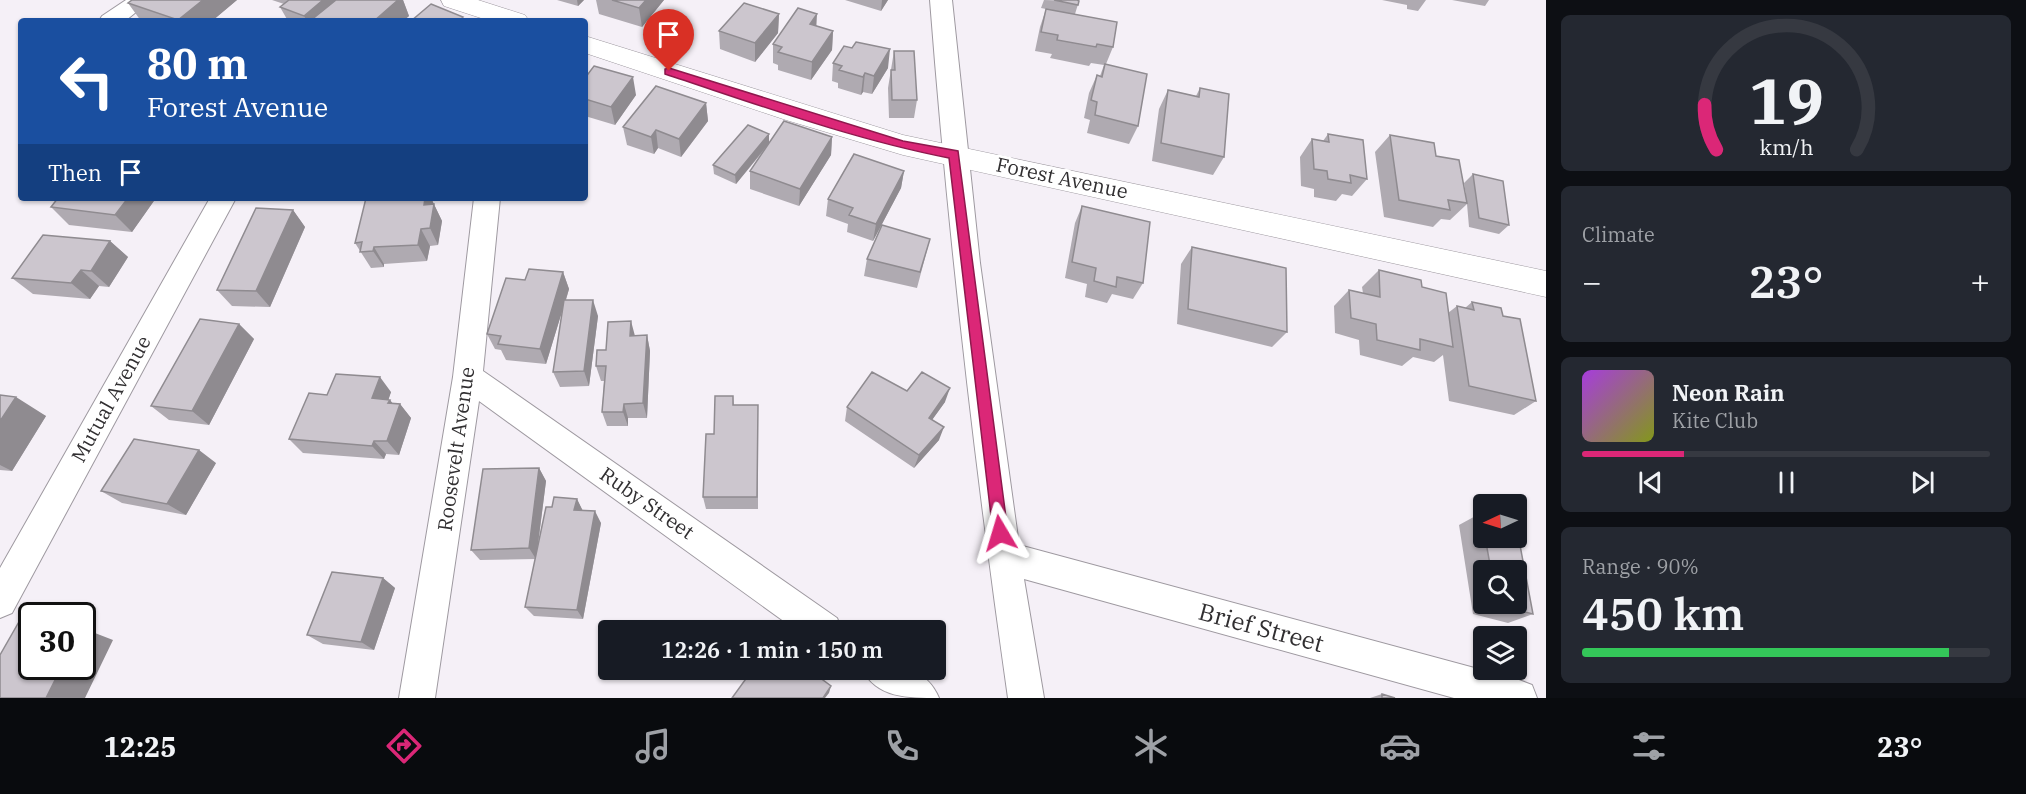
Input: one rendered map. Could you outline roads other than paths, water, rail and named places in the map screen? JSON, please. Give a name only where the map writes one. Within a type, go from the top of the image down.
[{"type":"street","points":[[114,18],[140,0]]},
{"type":"street","points":[[453,0],[507,18]]},
{"type":"street","points":[[941,0],[954,154],[1003,557],[1026,698]]},
{"type":"street","name":"Forest Avenue","points":[[588,45],[796,113],[903,145],[954,154],[1546,284]]},
{"type":"street","name":"Mutual Avenue","points":[[0,601],[221,201]]},
{"type":"street","name":"Roosevelt Avenue","points":[[417,698],[468,376],[488,201]]},
{"type":"street","name":"Ruby Street","points":[[468,376],[811,620]]},
{"type":"street","name":"Brief Street","points":[[1003,557],[1519,698]]},
{"type":"street","points":[[896,680],[921,698]]}]
